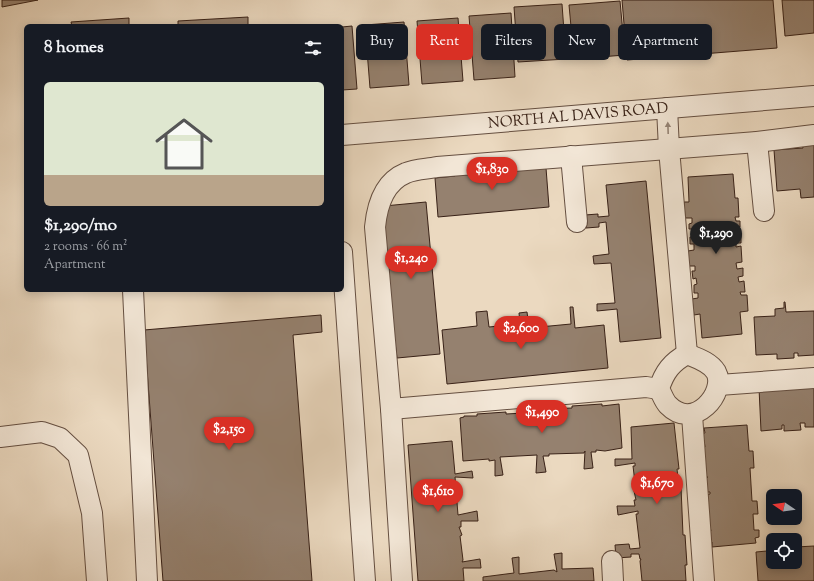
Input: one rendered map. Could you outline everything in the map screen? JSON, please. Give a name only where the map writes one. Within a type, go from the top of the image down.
[{"type":"street","name":"NORTH AL DAVIS ROAD","points":[[344,134],[814,96]]},
{"type":"street","points":[[667,108],[669,148],[687,354]]},
{"type":"street","points":[[402,581],[392,409],[375,227],[377,207],[388,186],[406,173],[437,167],[757,142],[814,135]]},
{"type":"street","points":[[757,142],[764,211]]},
{"type":"street","points":[[571,156],[577,222]]},
{"type":"street","points":[[344,281],[365,581]]},
{"type":"street","points":[[133,292],[147,581]]},
{"type":"street","points":[[687,354],[705,362],[716,372],[719,384],[711,400],[702,410],[692,415],[680,413],[668,405],[659,388],[664,374],[676,360],[687,354]]},
{"type":"street","points":[[719,384],[814,378]]},
{"type":"street","points":[[392,409],[646,387],[659,388]]},
{"type":"street","points":[[692,415],[704,581]]},
{"type":"street","points":[[0,437],[42,432],[60,438],[78,455],[92,513],[98,581]]},
{"type":"street","points":[[612,561],[613,581]]},
{"type":"building","points":[[2,0],[38,0],[2,7]]},
{"type":"building","points":[[622,0],[773,0],[777,48],[712,53],[712,24],[624,24]]},
{"type":"building","points":[[782,0],[814,0],[814,33],[785,36]]},
{"type":"building","points":[[620,1],[622,24],[618,24],[618,56],[610,56],[610,24],[571,24],[569,5]]},
{"type":"building","points":[[562,4],[563,24],[554,24],[554,60],[518,62],[518,60],[546,60],[546,24],[515,24],[514,7]]},
{"type":"building","points":[[511,13],[512,24],[481,24],[481,60],[514,60],[515,77],[474,80],[472,60],[473,24],[470,24],[469,16]]},
{"type":"building","points":[[248,17],[248,24],[178,24],[178,21]]},
{"type":"building","points":[[129,18],[129,24],[72,24],[71,22]]},
{"type":"building","points":[[458,18],[458,24],[417,24],[417,21]]},
{"type":"building","points":[[404,22],[404,24],[378,24]]},
{"type":"building","points":[[352,26],[357,89],[344,90],[344,27]]},
{"type":"building","points":[[368,60],[407,60],[409,85],[370,88]]},
{"type":"building","points":[[420,60],[461,60],[463,81],[422,84]]},
{"type":"building","points":[[814,139],[814,197],[801,198],[800,189],[777,191],[774,150],[803,148],[802,140]]},
{"type":"building","points":[[546,168],[549,207],[438,217],[435,178],[455,176],[454,171]]},
{"type":"building","points":[[733,174],[735,198],[738,198],[739,217],[735,217],[736,221],[740,221],[740,227],[736,227],[736,235],[741,234],[741,243],[736,243],[736,247],[741,246],[742,262],[736,263],[737,269],[743,268],[743,276],[738,277],[739,282],[744,281],[745,292],[740,292],[741,295],[747,295],[748,311],[740,312],[742,334],[702,338],[700,314],[694,315],[692,299],[698,298],[698,293],[694,293],[694,285],[697,284],[696,278],[693,279],[692,271],[695,271],[695,266],[689,266],[688,251],[694,250],[694,244],[690,244],[692,229],[689,229],[689,224],[692,223],[692,218],[685,218],[684,202],[689,202],[688,177]]},
{"type":"building","points":[[646,181],[661,338],[620,342],[617,309],[597,311],[597,304],[615,303],[611,263],[594,264],[593,256],[609,254],[606,222],[599,223],[599,227],[586,228],[585,215],[598,214],[598,217],[609,216],[606,185]]},
{"type":"building","points":[[426,202],[440,354],[397,358],[385,266],[389,266],[383,220],[384,206]]},
{"type":"building","points":[[784,302],[786,312],[814,311],[814,355],[798,356],[798,353],[794,353],[794,358],[777,359],[777,354],[756,355],[754,317],[775,316],[775,309],[784,308]]},
{"type":"building","points":[[570,307],[573,307],[575,328],[604,325],[608,368],[447,384],[442,330],[477,326],[476,312],[487,311],[489,327],[520,324],[519,313],[527,312],[529,328],[571,324]]},
{"type":"building","points":[[321,315],[322,332],[293,335],[312,581],[163,581],[144,330]]},
{"type":"building","points":[[814,385],[814,427],[805,427],[805,423],[800,423],[801,430],[784,431],[784,425],[782,425],[782,429],[761,431],[759,388]]},
{"type":"building","points":[[602,404],[602,406],[619,404],[622,448],[605,451],[596,450],[596,452],[591,452],[593,468],[584,469],[585,451],[584,453],[549,454],[549,456],[543,456],[546,472],[536,473],[537,455],[500,457],[503,475],[495,476],[495,460],[463,461],[460,418],[464,416],[477,416],[477,414],[506,412],[506,414],[525,413],[524,410],[572,408],[572,406]]},
{"type":"building","points":[[674,423],[679,469],[677,469],[679,487],[681,487],[683,535],[685,535],[687,565],[685,565],[686,581],[642,581],[641,559],[639,554],[631,554],[631,557],[616,558],[615,545],[629,544],[630,549],[640,548],[636,514],[638,514],[638,511],[618,515],[617,506],[635,506],[634,500],[636,500],[634,491],[636,491],[633,466],[635,466],[635,463],[615,466],[615,459],[632,459],[631,427]]},
{"type":"building","points":[[747,425],[749,451],[753,451],[754,468],[750,468],[752,501],[757,501],[758,514],[753,514],[754,530],[759,530],[759,537],[755,538],[756,543],[712,547],[712,542],[708,543],[707,532],[711,531],[710,527],[708,526],[706,495],[710,494],[710,492],[706,492],[705,479],[708,477],[704,477],[703,447],[705,447],[704,440],[701,441],[701,434],[705,433],[704,428]]},
{"type":"building","points":[[452,441],[455,474],[472,471],[473,478],[455,477],[458,515],[477,511],[478,521],[461,521],[461,527],[459,527],[462,535],[460,536],[462,562],[480,559],[481,568],[463,568],[464,581],[418,581],[408,445]]},
{"type":"building","points":[[814,546],[814,581],[758,581],[756,552],[766,551],[766,569],[802,569],[802,547]]},
{"type":"building","points":[[562,553],[562,569],[593,568],[594,581],[483,581],[483,577],[514,573],[512,558],[519,557],[519,574],[554,570],[557,572],[554,554]]}]
